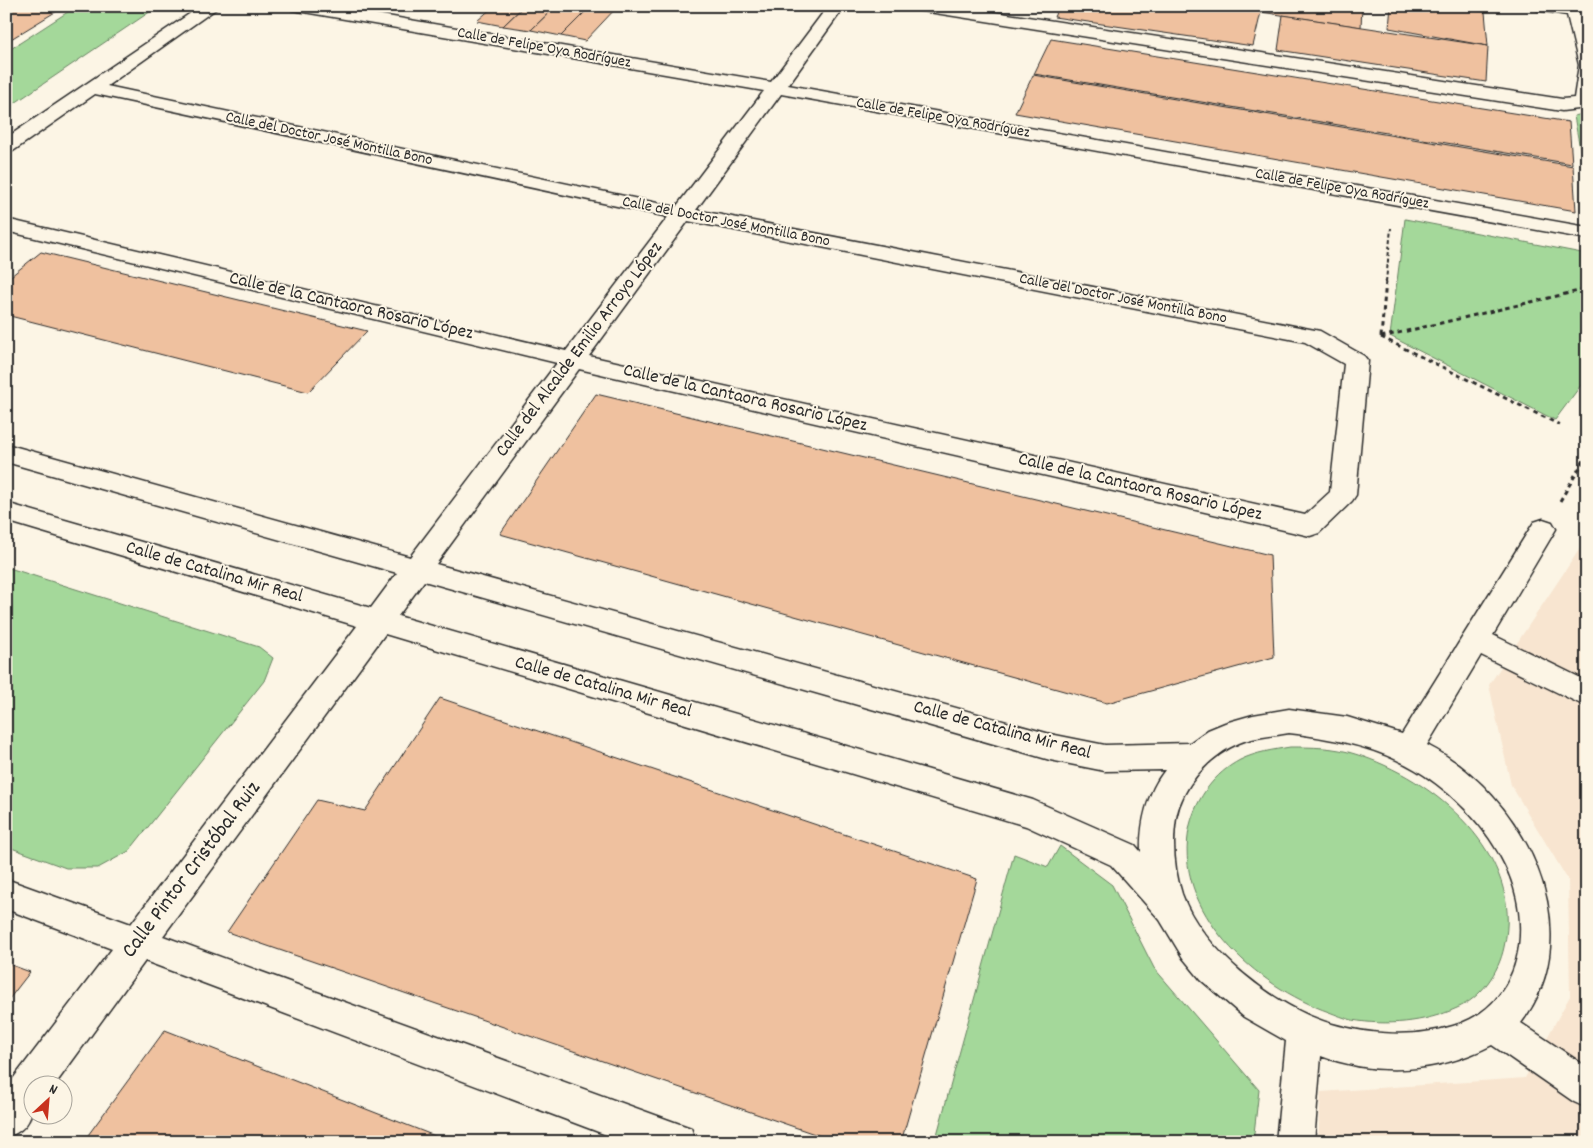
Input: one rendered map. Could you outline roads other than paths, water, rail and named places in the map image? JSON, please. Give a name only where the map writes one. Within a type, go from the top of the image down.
[{"type":"street","points":[[6,147],[212,6]]},
{"type":"street","name":"Calle de Felipe Oya Rodríguez","points":[[298,6],[776,88],[1587,234]]},
{"type":"street","name":"Calle del Alcalde Emilio Arroyo López","points":[[378,621],[837,6]]},
{"type":"street","points":[[922,6],[1562,105],[1582,103],[1587,65],[1581,12],[1544,6]]},
{"type":"street","name":"Calle del Doctor José Montilla Bono","points":[[92,88],[682,214],[1312,336],[1356,361]]},
{"type":"street","name":"Calle de la Cantaora Rosario López","points":[[6,225],[573,360],[1310,526],[1343,495],[1356,361]]},
{"type":"street","name":"Calle de Catalina Mir Real","points":[[6,453],[1050,747],[1106,758],[1193,756]]},
{"type":"street","name":"Calle de Catalina Mir Real","points":[[6,512],[1033,814],[1123,855],[1173,910]]},
{"type":"street","points":[[1408,750],[1543,529]]},
{"type":"street","name":"Calle Pintor Cristóbal Ruiz","points":[[6,1118],[378,621]]},
{"type":"street","points":[[1476,640],[1587,695]]},
{"type":"street","points":[[1289,722],[1328,724],[1368,733],[1408,750],[1437,767],[1464,788],[1488,812],[1508,838],[1524,866],[1534,896],[1539,925],[1537,954],[1529,981],[1514,1005],[1493,1025],[1468,1039],[1440,1048],[1408,1052],[1374,1050],[1339,1044],[1305,1032],[1262,1010],[1225,980],[1194,946],[1173,910],[1160,874],[1156,840],[1161,808],[1173,780],[1193,756],[1220,738],[1252,726],[1289,722]]},
{"type":"street","points":[[6,894],[677,1142]]},
{"type":"street","points":[[1493,1025],[1587,1089]]},
{"type":"street","points":[[1295,1142],[1305,1032]]}]
